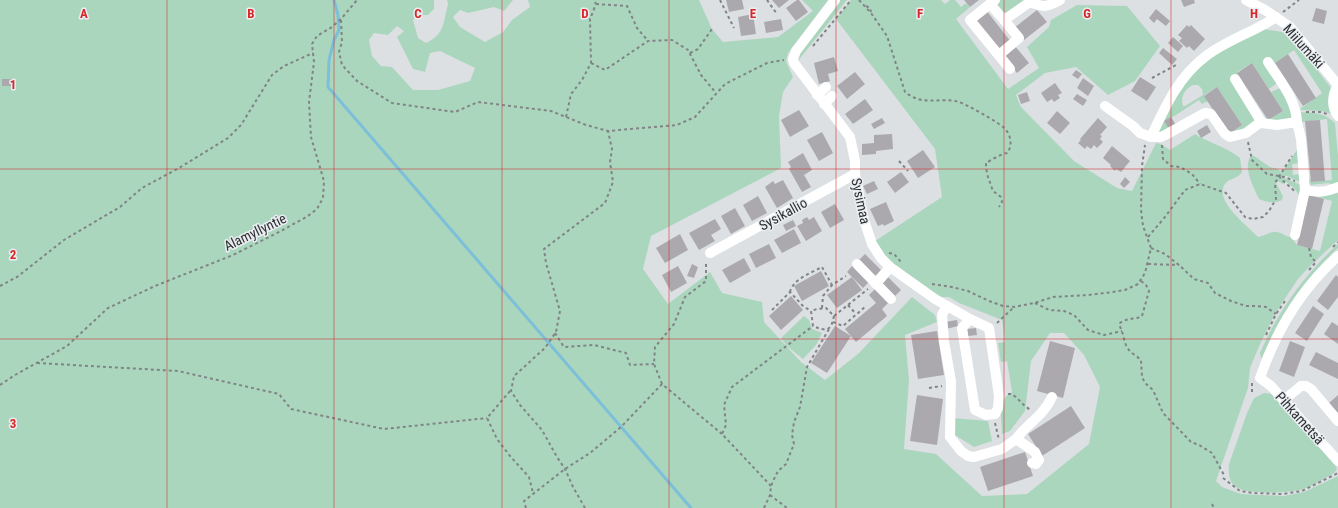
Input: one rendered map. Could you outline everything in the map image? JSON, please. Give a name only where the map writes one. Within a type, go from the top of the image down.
[{"type":"street","points":[[795,63],[796,51],[836,0]]},
{"type":"street","points":[[1004,20],[1030,1],[1040,6],[1047,6],[1060,0]]},
{"type":"street","name":"Miilumäki","points":[[1246,0],[1276,17],[1290,27],[1338,85]]},
{"type":"street","points":[[999,55],[1019,38],[1004,20],[993,2],[970,20],[1010,69]]},
{"type":"street","points":[[1153,136],[1172,94],[1194,67],[1206,56],[1220,47],[1276,17]]},
{"type":"street","points":[[1268,62],[1294,102],[1297,111],[1305,190],[1295,235]]},
{"type":"street","name":"Sysimaa","points":[[795,63],[850,138],[864,220],[872,244],[881,258],[890,267],[951,309],[989,328]]},
{"type":"street","points":[[1235,79],[1262,123]]},
{"type":"street","points":[[1333,115],[1333,98],[1338,85]]},
{"type":"street","points":[[817,95],[826,87]]},
{"type":"street","points":[[824,104],[832,96]]},
{"type":"street","points":[[1105,106],[1133,126],[1140,133],[1153,136],[1205,113],[1211,114],[1227,136],[1246,134],[1258,124],[1262,123],[1277,125],[1297,122]]},
{"type":"street","name":"Sysikallio","points":[[710,253],[855,174]]},
{"type":"street","points":[[1305,190],[1316,192],[1328,191],[1338,187]]},
{"type":"street","name":"Pihkametsä","points":[[1338,256],[1324,268],[1299,299],[1274,341],[1260,378],[1271,386],[1338,461]]},
{"type":"street","points":[[857,264],[891,299]]},
{"type":"street","points":[[876,284],[890,267]]},
{"type":"street","points":[[951,309],[942,315],[951,385],[950,437],[961,451],[974,458],[1002,449],[1016,439],[1023,429],[1041,413],[1052,397]]},
{"type":"street","points":[[970,319],[962,328],[975,410],[986,415],[995,414],[998,408],[1000,396],[989,328]]},
{"type":"street","points":[[1284,400],[1301,386],[1306,386],[1311,389],[1338,421]]},
{"type":"street","points":[[1016,439],[1035,452],[1039,460],[1036,464],[1032,463]]},
{"type":"path","name":"Alamyllyntie","points":[[0,385],[67,346],[108,308],[155,286],[232,255],[308,216],[317,209],[323,198],[324,181],[312,137],[309,102],[314,62],[312,44],[316,36],[332,27],[357,0]]},
{"type":"path","points":[[566,117],[571,94],[582,80],[591,63],[590,19],[596,4],[594,0]]},
{"type":"path","points":[[720,0],[734,28]]},
{"type":"path","points":[[767,0],[777,14]]},
{"type":"path","points":[[811,49],[851,0]]},
{"type":"path","points":[[859,0],[871,13],[889,41],[905,92],[913,98],[921,100],[947,100],[959,102],[1004,127],[1008,133],[1011,144],[1010,150],[1007,153],[1001,154],[986,163],[986,168],[993,191],[1001,197],[1002,202],[999,208]]},
{"type":"path","points":[[1276,17],[1299,0]]},
{"type":"path","points":[[596,4],[627,6],[637,28],[648,41]]},
{"type":"path","points":[[341,19],[342,42],[339,52],[342,66],[357,81],[392,103],[455,112],[478,102],[551,111],[586,125],[608,131],[677,125],[695,117],[725,84],[768,63],[795,63]]},
{"type":"path","points":[[690,53],[698,49],[712,28]]},
{"type":"path","points":[[591,63],[605,70],[648,41],[672,40],[688,50],[701,75],[716,93]]},
{"type":"path","points":[[0,286],[17,277],[64,240],[120,207],[142,188],[179,168],[228,138],[241,125],[272,75],[284,66],[313,53]]},
{"type":"path","points":[[1152,78],[1176,65]]},
{"type":"path","points":[[1297,111],[1321,112],[1333,115]]},
{"type":"path","points":[[36,363],[178,371],[279,394],[291,409],[384,429],[487,418],[511,391],[514,376],[544,348],[555,333],[560,311],[546,263],[544,248],[605,203],[613,182],[610,162],[612,149],[608,131]]},
{"type":"path","points":[[1246,134],[1252,160],[1267,174],[1284,177]]},
{"type":"path","points":[[1153,136],[1163,159],[1171,166],[1180,166],[1192,174],[1200,184],[1226,193],[1245,217],[1253,219],[1263,217],[1269,211],[1276,199],[1275,183],[1292,158],[1301,139]]},
{"type":"path","points":[[927,284],[968,291],[1003,306],[1014,307],[1034,303],[1053,296],[1088,295],[1125,290],[1138,284],[1141,281],[1148,264],[1151,248],[1142,220],[1141,184],[1142,166],[1153,136]]},
{"type":"path","points":[[899,161],[908,171]]},
{"type":"path","points":[[1279,176],[1295,191],[1303,202]]},
{"type":"path","points":[[1147,237],[1165,217],[1185,190],[1200,184]]},
{"type":"path","points":[[1151,248],[1165,254],[1194,279],[1208,283],[1215,293],[1246,306],[1266,307],[1276,314]]},
{"type":"path","points":[[1309,248],[1311,257],[1316,262]]},
{"type":"path","points":[[710,253],[705,265],[706,281],[685,297],[674,324],[655,347],[654,364],[662,384],[722,434],[771,486]]},
{"type":"path","points":[[881,258],[887,253],[894,254],[904,265]]},
{"type":"path","points":[[1148,264],[1179,265]]},
{"type":"path","points":[[772,310],[790,292],[791,287],[800,279],[822,267],[832,285]]},
{"type":"path","points":[[822,308],[823,296],[832,285],[846,276]]},
{"type":"path","points":[[1141,281],[1149,290],[1142,316],[1140,318],[1131,318],[1120,323],[1119,325],[1128,349],[1141,360],[1142,377],[1144,383],[1153,390],[1163,413],[1191,442],[1212,453],[1224,475]]},
{"type":"path","points":[[764,508],[770,495],[771,486],[778,471],[786,464],[794,444],[792,435],[794,422],[800,407],[807,367],[833,322],[834,316],[876,284]]},
{"type":"path","points":[[790,292],[811,312],[813,326]]},
{"type":"path","points":[[1034,303],[1049,310],[1064,311],[1074,315],[1088,330],[1104,335],[1122,331]]},
{"type":"path","points":[[848,305],[856,314]]},
{"type":"path","points":[[833,322],[843,326],[866,306]]},
{"type":"path","points":[[989,328],[1000,322],[1014,307]]},
{"type":"path","points":[[811,312],[826,308],[834,316]]},
{"type":"path","points":[[813,326],[824,330],[829,329]]},
{"type":"path","points":[[722,434],[726,425],[724,405],[732,387],[813,326]]},
{"type":"path","points":[[555,333],[564,347],[594,345],[626,353],[630,365],[654,364]]},
{"type":"path","points":[[526,508],[524,501],[565,469],[590,453],[621,427],[662,384]]},
{"type":"path","points":[[929,388],[951,385]]},
{"type":"path","points":[[511,391],[520,405],[542,430],[565,469],[572,487],[585,508]]},
{"type":"path","points":[[1012,394],[1020,400],[1022,405],[1030,410],[1041,413]]},
{"type":"path","points":[[487,418],[497,439],[529,477],[533,493]]},
{"type":"path","points":[[996,430],[1001,445]]},
{"type":"path","points":[[1223,478],[1240,491],[1260,494],[1282,494],[1302,491],[1338,473]]},
{"type":"path","points":[[770,495],[787,508]]},
{"type":"path","points":[[1212,504],[1214,508]]},
{"type":"green space","points":[[0,0],[434,0],[434,9],[428,15],[417,15],[413,20],[418,38],[426,43],[432,40],[440,32],[448,4],[447,0],[513,0],[504,11],[494,7],[468,13],[460,10],[453,17],[460,27],[485,42],[503,32],[512,20],[530,7],[528,0],[699,0],[712,29],[723,42],[778,37],[813,11],[802,0],[828,0],[788,53],[786,61],[793,77],[783,92],[779,116],[781,168],[651,236],[643,269],[668,304],[710,272],[722,293],[762,302],[764,322],[801,362],[825,380],[858,354],[912,297],[935,315],[937,322],[905,335],[909,380],[904,449],[936,454],[982,496],[1027,494],[1089,444],[1100,387],[1084,355],[1064,333],[1050,333],[1031,361],[1025,411],[1010,431],[1002,434],[1002,405],[1007,396],[1012,392],[1007,361],[1001,362],[998,343],[1005,342],[1002,320],[959,303],[949,297],[936,297],[892,265],[875,241],[942,197],[935,149],[836,19],[851,0],[941,0],[945,4],[950,0],[955,0],[961,7],[966,3],[970,7],[956,19],[1008,89],[1039,68],[1027,47],[1049,27],[1051,20],[1077,5],[1127,6],[1160,46],[1135,81],[1108,95],[1076,67],[1045,73],[1016,95],[1021,107],[1074,161],[1117,188],[1132,191],[1156,143],[1161,144],[1170,150],[1195,134],[1240,158],[1242,172],[1225,184],[1223,191],[1224,198],[1228,206],[1240,220],[1258,237],[1272,232],[1278,232],[1291,237],[1297,245],[1320,251],[1332,201],[1309,195],[1338,190],[1338,240],[1298,279],[1276,312],[1250,368],[1248,388],[1216,481],[1222,487],[1241,494],[1284,496],[1304,492],[1338,476],[1338,508],[0,508]],"holes":[[[397,26],[404,31],[397,37],[413,69],[425,72],[430,53],[440,51],[475,68],[470,81],[438,90],[413,90],[392,67],[381,66],[372,56],[369,40],[374,33],[388,35]]]},
{"type":"green space","points":[[840,0],[847,0],[797,62],[799,51]]},
{"type":"green space","points":[[998,0],[1025,0],[1006,17],[994,4]]},
{"type":"green space","points":[[1263,29],[1289,33],[1331,88],[1332,114],[1321,111],[1300,109],[1322,93],[1294,50],[1275,63],[1270,60],[1276,84],[1269,89],[1252,63],[1237,72],[1256,121],[1246,130],[1229,134],[1242,125],[1217,87],[1204,95],[1208,101],[1202,104],[1199,100],[1165,122],[1169,129],[1162,133],[1159,132],[1171,101],[1197,69],[1216,54]],"holes":[[[1193,85],[1198,85],[1202,89],[1203,95],[1183,106],[1182,99],[1186,91]]]},
{"type":"green space","points":[[1280,88],[1283,89],[1292,116],[1289,120],[1268,120],[1283,111],[1271,92]]},
{"type":"green space","points":[[1300,112],[1323,115],[1335,123],[1338,156],[1338,182],[1335,185],[1328,183],[1311,185],[1309,183],[1310,178],[1311,182],[1332,180],[1327,119],[1302,122]]},
{"type":"green space","points":[[1298,148],[1300,163],[1292,164],[1293,175],[1301,174],[1300,182],[1287,176],[1284,176],[1284,178],[1301,185],[1299,195],[1294,188],[1285,181],[1283,184],[1277,181],[1276,183],[1283,196],[1282,200],[1270,202],[1259,199],[1248,172],[1251,156],[1254,156],[1270,167],[1278,169],[1282,173]]},
{"type":"green space","points":[[1338,244],[1338,248],[1314,272],[1294,299],[1261,358],[1260,353],[1267,338],[1293,294],[1314,268]]},
{"type":"green space","points":[[804,316],[809,320],[812,329],[822,333],[816,345],[803,359],[787,346],[781,338]]},
{"type":"green space","points":[[1264,393],[1273,394],[1277,397],[1335,465],[1337,469],[1334,473],[1304,489],[1289,492],[1252,492],[1238,488],[1233,484],[1229,474],[1229,464],[1247,413],[1254,398]]},
{"type":"green space","points":[[953,418],[988,421],[992,441],[974,447],[952,433]]},
{"type":"building","points":[[726,0],[742,0],[744,9],[729,12]]},
{"type":"building","points":[[772,0],[789,0],[779,8]]},
{"type":"building","points":[[799,0],[808,12],[796,21],[786,8]]},
{"type":"building","points":[[964,0],[979,0],[970,7]]},
{"type":"building","points":[[1181,0],[1194,0],[1195,3],[1184,7]]},
{"type":"building","points":[[1316,8],[1327,11],[1324,24],[1312,21]]},
{"type":"building","points":[[1156,9],[1170,21],[1166,26],[1157,19],[1154,23],[1149,18]]},
{"type":"building","points":[[986,10],[1011,42],[999,52],[973,19]]},
{"type":"building","points":[[1037,10],[1047,22],[1024,40],[1014,28]]},
{"type":"building","points":[[753,14],[756,34],[741,36],[738,17]]},
{"type":"building","points":[[781,19],[783,30],[766,33],[764,22]]},
{"type":"building","points":[[1187,25],[1189,27],[1191,25],[1205,39],[1194,51],[1189,46],[1187,48],[1179,41],[1182,38],[1178,35]]},
{"type":"building","points":[[1173,37],[1183,46],[1178,52],[1168,43]]},
{"type":"building","points":[[1015,46],[1029,63],[1017,73],[1003,55]]},
{"type":"building","points":[[1163,48],[1177,59],[1172,65],[1159,53]]},
{"type":"building","points":[[1288,54],[1316,98],[1303,106],[1275,63]]},
{"type":"building","points":[[834,57],[838,71],[828,74],[830,81],[819,84],[814,63]]},
{"type":"building","points":[[1252,63],[1283,111],[1268,120],[1237,73]]},
{"type":"building","points":[[1076,70],[1082,74],[1078,79],[1072,75]]},
{"type":"building","points":[[855,72],[865,84],[847,99],[837,86]]},
{"type":"building","points":[[1140,77],[1156,87],[1147,101],[1131,91]]},
{"type":"building","points":[[1083,78],[1094,86],[1088,96],[1077,88]]},
{"type":"building","points":[[2,79],[14,79],[14,86],[2,86]]},
{"type":"building","points":[[1055,83],[1062,93],[1058,95],[1060,98],[1054,102],[1052,99],[1047,102],[1041,93]]},
{"type":"building","points":[[1217,87],[1242,125],[1229,134],[1204,96]]},
{"type":"building","points":[[1027,92],[1030,101],[1021,104],[1018,95]]},
{"type":"building","points":[[1077,94],[1087,100],[1083,106],[1073,99]]},
{"type":"building","points":[[865,99],[873,110],[853,124],[845,114]]},
{"type":"building","points":[[799,110],[809,126],[790,137],[781,120]]},
{"type":"building","points":[[1057,111],[1070,123],[1060,134],[1047,123]]},
{"type":"building","points":[[1171,117],[1176,125],[1169,129],[1164,121]]},
{"type":"building","points":[[882,118],[885,123],[874,129],[871,124]]},
{"type":"building","points":[[1098,118],[1107,127],[1100,135],[1102,136],[1100,139],[1103,142],[1097,148],[1094,145],[1091,149],[1087,146],[1085,149],[1078,143]]},
{"type":"building","points":[[1320,120],[1325,181],[1311,182],[1305,121]]},
{"type":"building","points":[[1207,125],[1211,132],[1201,138],[1197,131]]},
{"type":"building","points":[[822,132],[833,153],[819,161],[807,140]]},
{"type":"building","points":[[892,134],[893,149],[876,151],[876,154],[862,155],[862,144],[874,143],[874,135]]},
{"type":"building","points":[[1112,146],[1130,161],[1121,172],[1116,169],[1115,171],[1103,158]]},
{"type":"building","points":[[923,150],[935,167],[918,178],[907,161]]},
{"type":"building","points":[[803,153],[812,170],[804,175],[811,187],[802,192],[789,169],[791,167],[788,162]]},
{"type":"building","points":[[901,172],[909,182],[895,193],[887,182]]},
{"type":"building","points":[[1125,177],[1130,182],[1124,188],[1120,184]]},
{"type":"building","points":[[783,180],[793,198],[777,208],[765,187],[773,181],[775,184]]},
{"type":"building","points":[[874,181],[878,189],[867,194],[863,186]]},
{"type":"building","points":[[1309,195],[1324,199],[1312,249],[1297,245]]},
{"type":"building","points":[[758,196],[767,213],[752,221],[743,205]]},
{"type":"building","points":[[886,202],[894,221],[884,226],[883,224],[878,226],[870,209]]},
{"type":"building","points":[[835,204],[844,220],[830,228],[821,212]]},
{"type":"building","points":[[735,208],[745,226],[731,234],[721,216]]},
{"type":"building","points":[[807,217],[809,220],[814,217],[822,231],[806,241],[797,226],[803,223],[802,220]]},
{"type":"building","points":[[715,219],[721,229],[711,235],[715,241],[699,250],[689,233]]},
{"type":"building","points":[[793,220],[796,226],[786,231],[783,225]]},
{"type":"building","points":[[794,229],[801,243],[782,253],[774,240]]},
{"type":"building","points":[[680,234],[688,250],[665,263],[656,248]]},
{"type":"building","points":[[769,244],[776,258],[756,268],[749,254]]},
{"type":"building","points":[[865,254],[881,270],[875,276],[859,260]]},
{"type":"building","points":[[744,258],[751,271],[730,283],[722,270]]},
{"type":"building","points":[[692,264],[698,267],[694,278],[687,276]]},
{"type":"building","points":[[853,265],[869,282],[863,288],[847,272]]},
{"type":"building","points":[[678,266],[687,283],[671,292],[662,275]]},
{"type":"building","points":[[821,271],[829,286],[802,301],[794,286]]},
{"type":"building","points":[[1336,275],[1338,277],[1338,297],[1328,310],[1317,301]]},
{"type":"building","points":[[887,276],[901,290],[895,296],[881,282]]},
{"type":"building","points":[[852,277],[862,290],[837,308],[827,295]]},
{"type":"building","points":[[876,288],[889,302],[882,309],[887,316],[856,342],[845,329],[876,303],[869,295]]},
{"type":"building","points":[[791,296],[803,310],[781,330],[769,316]]},
{"type":"building","points":[[1313,306],[1324,314],[1307,341],[1295,333]]},
{"type":"building","points":[[957,320],[958,326],[946,329],[945,322]]},
{"type":"building","points":[[1332,322],[1338,326],[1338,344],[1324,334]]},
{"type":"building","points":[[835,326],[851,336],[827,373],[811,363]]},
{"type":"building","points":[[976,328],[977,335],[968,336],[967,329]]},
{"type":"building","points":[[937,331],[944,375],[918,379],[911,335]]},
{"type":"building","points":[[1050,341],[1075,348],[1063,398],[1037,391]]},
{"type":"building","points":[[1290,341],[1305,347],[1294,377],[1279,371]]},
{"type":"building","points":[[1316,352],[1338,363],[1338,379],[1309,365]]},
{"type":"building","points":[[917,395],[943,399],[937,445],[910,441]]},
{"type":"building","points":[[1338,395],[1338,413],[1329,403]]},
{"type":"building","points":[[1071,406],[1085,428],[1042,456],[1028,434]]},
{"type":"building","points":[[1025,452],[1033,476],[988,491],[980,467]]},
{"type":"waterway","points":[[334,0],[338,15],[339,30],[334,40],[329,60],[328,87],[691,508]]}]
